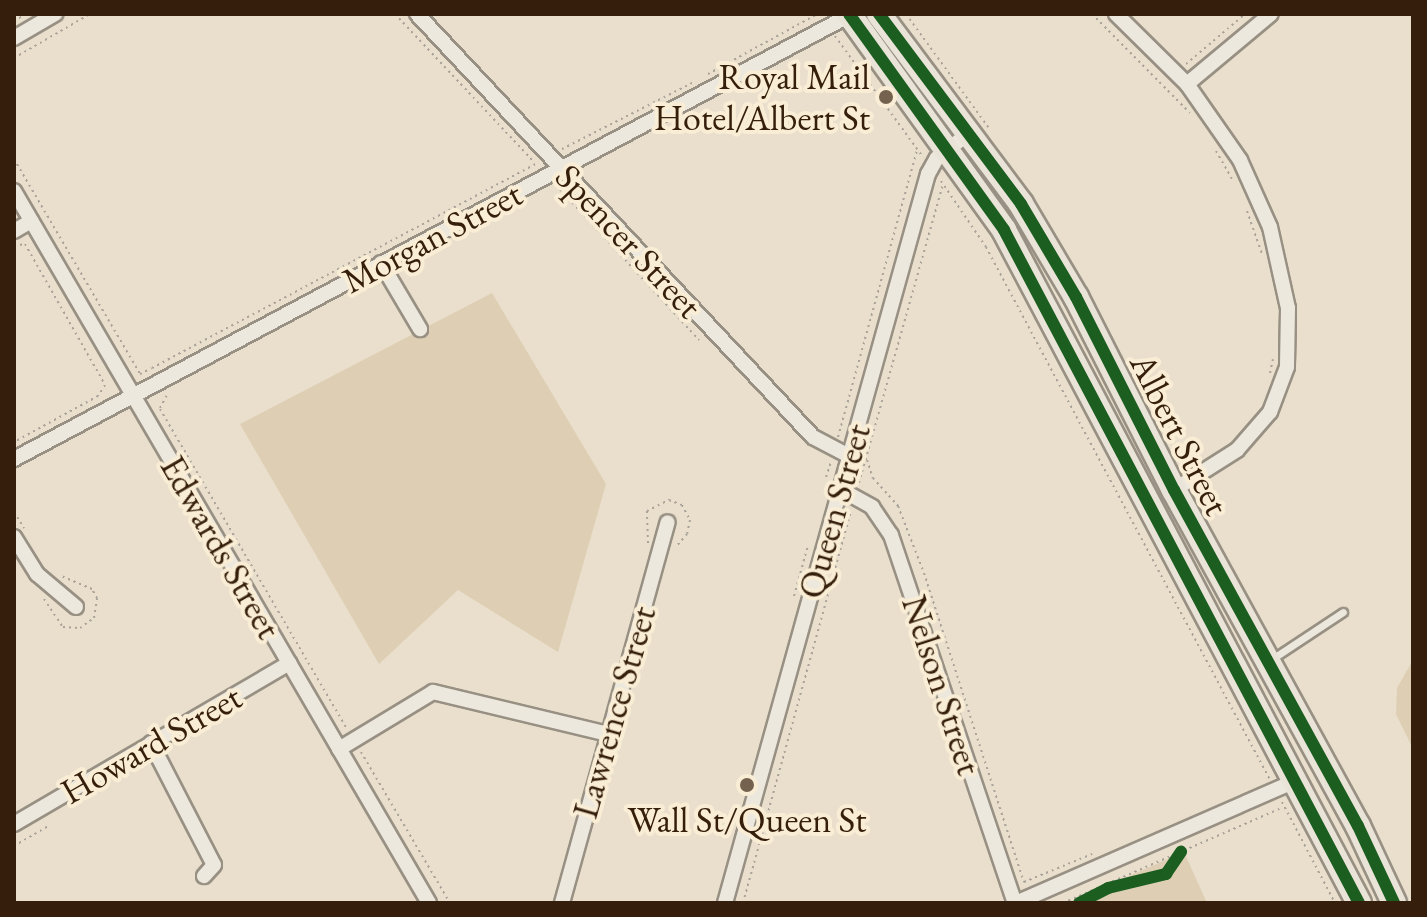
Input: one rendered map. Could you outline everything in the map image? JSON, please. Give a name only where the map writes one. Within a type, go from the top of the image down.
[{"type":"highway","name":"Albert Street","points":[[879,14],[1048,249],[1174,490],[1358,826],[1394,903]]},
{"type":"highway","name":"Albert Street","points":[[833,17],[939,158],[1004,230],[1214,622],[1285,786],[1359,903]]},
{"type":"highway","points":[[1214,622],[1239,610]]},
{"type":"street","points":[[14,38],[55,14]]},
{"type":"street","name":"Spencer Street","points":[[417,14],[810,434],[834,451],[849,456]]},
{"type":"street","points":[[1116,14],[1187,84],[1234,149],[1263,209],[1286,292],[1290,336],[1283,381],[1265,421],[1231,455],[1174,490]]},
{"type":"street","points":[[1187,84],[1271,14]]},
{"type":"street","name":"Morgan Street","points":[[14,459],[547,176],[833,17]]},
{"type":"street","points":[[939,158],[966,135]]},
{"type":"street","name":"Queen Street","points":[[725,903],[849,456],[939,158]]},
{"type":"street","name":"Edwards Street","points":[[14,191],[429,903]]},
{"type":"street","points":[[14,231],[31,221]]},
{"type":"street","points":[[381,263],[420,329]]},
{"type":"street","name":"Nelson Street","points":[[840,489],[876,511],[893,541],[1016,903]]},
{"type":"street","name":"Lawrence Street","points":[[562,903],[668,522]]},
{"type":"street","points":[[21,535],[37,574],[76,607]]},
{"type":"street","name":"Howard Street","points":[[14,824],[289,663]]},
{"type":"street","points":[[339,749],[433,692],[608,734]]},
{"type":"street","points":[[151,743],[214,865],[204,876]]},
{"type":"street","points":[[1016,903],[1285,786]]},
{"type":"lane","points":[[1268,662],[1343,612]]},
{"type":"path","points":[[14,21],[26,14]]},
{"type":"path","points":[[14,58],[90,14]]},
{"type":"path","points":[[395,14],[699,340]]},
{"type":"path","points":[[1092,14],[1194,117]]},
{"type":"path","points":[[1176,72],[1245,14]]},
{"type":"path","points":[[14,159],[140,374],[536,163],[833,17],[917,149],[939,158],[943,184],[743,903]]},
{"type":"path","points":[[1210,140],[1236,185]]},
{"type":"path","points":[[826,477],[917,149]]},
{"type":"path","points":[[943,184],[986,247],[1285,786],[1284,807],[1335,903]]},
{"type":"path","points":[[1244,202],[1264,265]]},
{"type":"path","points":[[14,246],[25,244],[105,383],[98,396],[14,442]]},
{"type":"path","points":[[1267,384],[1274,352]]},
{"type":"path","points":[[145,417],[160,409],[168,397],[159,382]]},
{"type":"path","points":[[160,409],[348,730]]},
{"type":"path","points":[[867,457],[873,478],[898,506],[924,573],[1024,882]]},
{"type":"path","points":[[14,512],[21,535]]},
{"type":"path","points":[[794,596],[808,545]]},
{"type":"path","points":[[56,573],[92,589],[95,615]]},
{"type":"path","points":[[361,751],[450,903]]},
{"type":"path","points":[[1063,903],[1284,807]]},
{"type":"path","points":[[14,846],[50,825]]},
{"type":"path","points":[[1079,903],[1108,888],[1121,892],[1167,875],[1181,852]]},
{"type":"shaded area","points":[[492,293],[606,484],[558,652],[458,590],[379,664],[240,424]]},
{"type":"shaded area","points":[[1413,660],[1413,749],[1396,714],[1397,688]]},
{"type":"shaded area","points":[[1184,852],[1207,903],[1067,903]]},
{"type":"cycle path","points":[[849,14],[1004,230],[1359,903]]},
{"type":"cycle path","points":[[879,14],[1021,204],[1076,297],[1174,490],[1358,826],[1394,903]]},
{"type":"cycle path","points":[[1079,903],[1108,888],[1166,874],[1181,852]]},
{"type":"place","name":"Royal Mail Hotel/Albert St","points":[[886,97]]},
{"type":"place","name":"Wall St/Queen St","points":[[747,785]]}]
